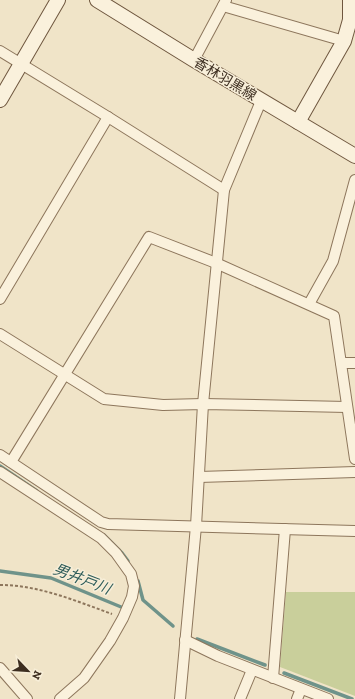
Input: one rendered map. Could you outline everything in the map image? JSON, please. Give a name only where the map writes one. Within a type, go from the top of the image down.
[{"type":"main road","points":[[0,100],[58,0]]},
{"type":"main road","name":"香林羽黒線","points":[[97,0],[261,101],[355,156]]},
{"type":"main road","points":[[298,122],[344,41],[350,20],[350,0]]},
{"type":"street","points":[[194,60],[225,3],[344,41]]},
{"type":"street","points":[[0,51],[224,190]]},
{"type":"street","points":[[180,699],[196,526],[203,404],[224,190],[261,101]]},
{"type":"street","points":[[0,300],[108,117]]},
{"type":"street","points":[[309,304],[333,260],[355,180]]},
{"type":"street","points":[[11,462],[149,236],[216,263],[334,316],[355,459]]},
{"type":"street","points":[[0,334],[104,399],[162,405],[203,404],[347,408]]},
{"type":"street","points":[[341,363],[355,363]]},
{"type":"street","points":[[0,455],[101,522],[108,524],[355,531]]},
{"type":"street","points":[[0,472],[101,538],[116,553],[131,574],[134,586],[132,597],[123,618],[110,641],[86,675],[60,699]]},
{"type":"street","points":[[199,477],[355,472]]},
{"type":"street","points":[[273,678],[286,529]]},
{"type":"street","points":[[185,640],[218,656],[328,699]]},
{"type":"street","points":[[0,668],[27,699]]},
{"type":"street","points":[[240,699],[252,670]]},
{"type":"street","points":[[297,699],[301,689]]},
{"type":"path","points":[[0,585],[13,585],[58,594],[116,615]]},
{"type":"green space","points":[[286,592],[355,592],[355,696],[280,667]]},
{"type":"waterway","points":[[0,466],[37,491]]},
{"type":"waterway","points":[[104,535],[128,561]]},
{"type":"waterway","name":"男井戸川","points":[[0,571],[51,578],[126,609]]},
{"type":"waterway","name":"男井戸川","points":[[138,581],[143,600],[173,626]]},
{"type":"waterway","name":"男井戸川","points":[[197,639],[265,665]]},
{"type":"waterway","name":"男井戸川","points":[[284,673],[352,699]]}]
